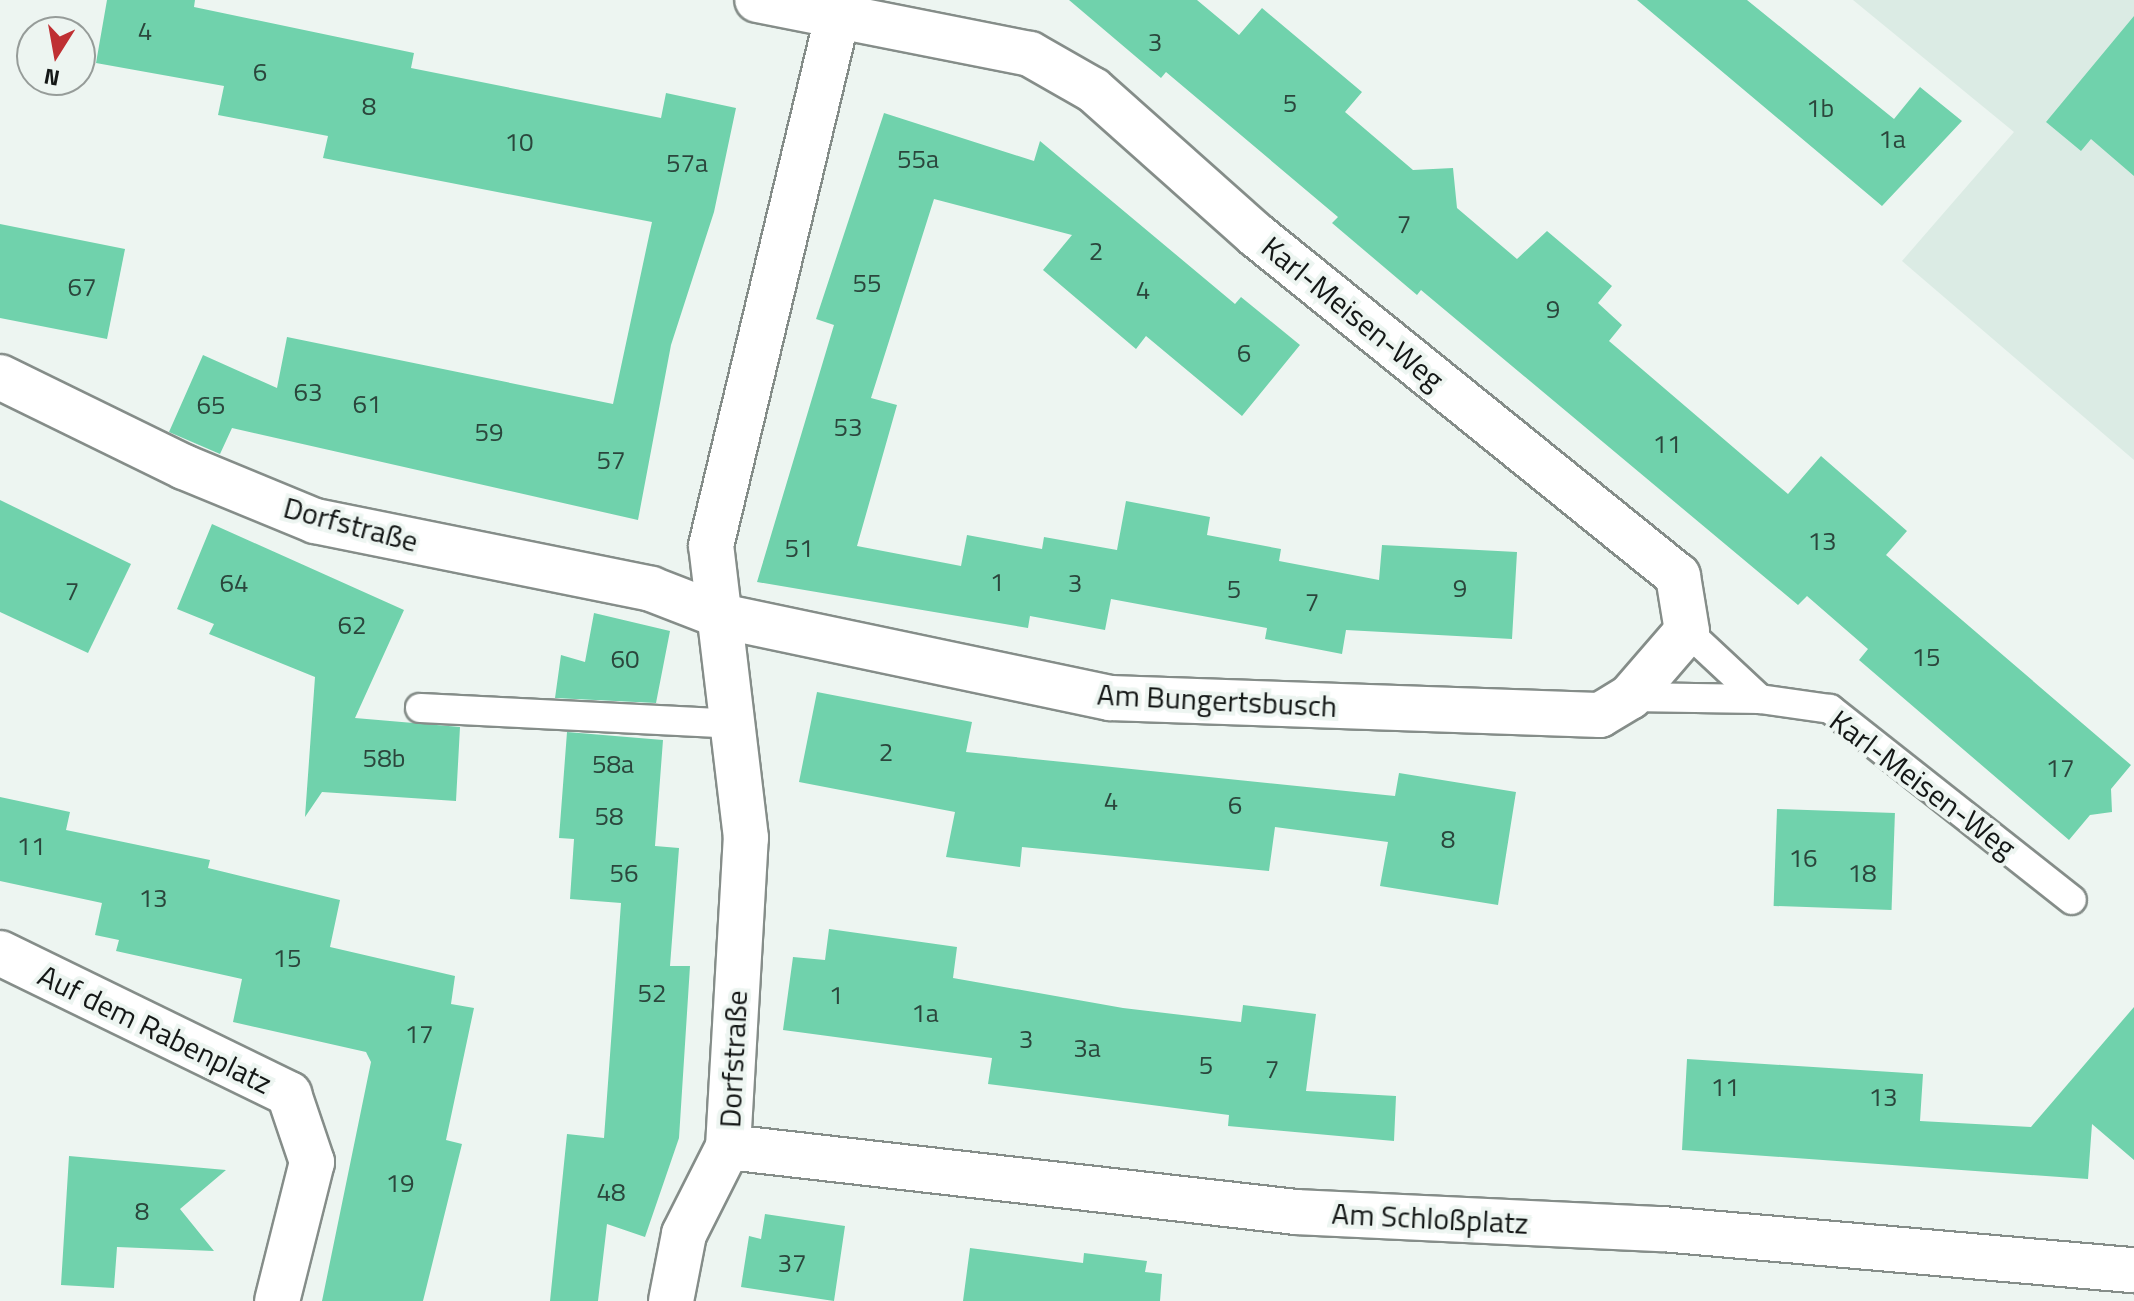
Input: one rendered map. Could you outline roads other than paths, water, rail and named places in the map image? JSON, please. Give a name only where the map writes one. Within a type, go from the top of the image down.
[{"type":"street","name":"Karl-Meisen-Weg","points":[[757,0],[855,22],[1030,54],[1093,90],[1256,235],[1678,576],[1687,631]]},
{"type":"street","name":"Dorfstraße","points":[[671,1301],[684,1234],[728,1147],[746,838],[711,546],[855,22]]},
{"type":"street","name":"Dorfstraße","points":[[0,377],[184,467],[315,521],[651,589],[721,616]]},
{"type":"street","name":"Am Bungertsbusch","points":[[721,616],[1110,698],[1600,715],[1630,697],[1687,631]]},
{"type":"street","name":"Auf dem Rabenplatz","points":[[0,953],[289,1094],[312,1162],[277,1301]]},
{"type":"street","name":"Am Schloßplatz","points":[[728,1147],[1296,1212],[1662,1229],[2134,1270]]},
{"type":"lane","points":[[1687,631],[1760,699]]},
{"type":"lane","name":"Karl-Meisen-Weg","points":[[1630,697],[1760,699],[1830,709],[2072,900]]},
{"type":"lane","points":[[420,708],[734,724]]}]
